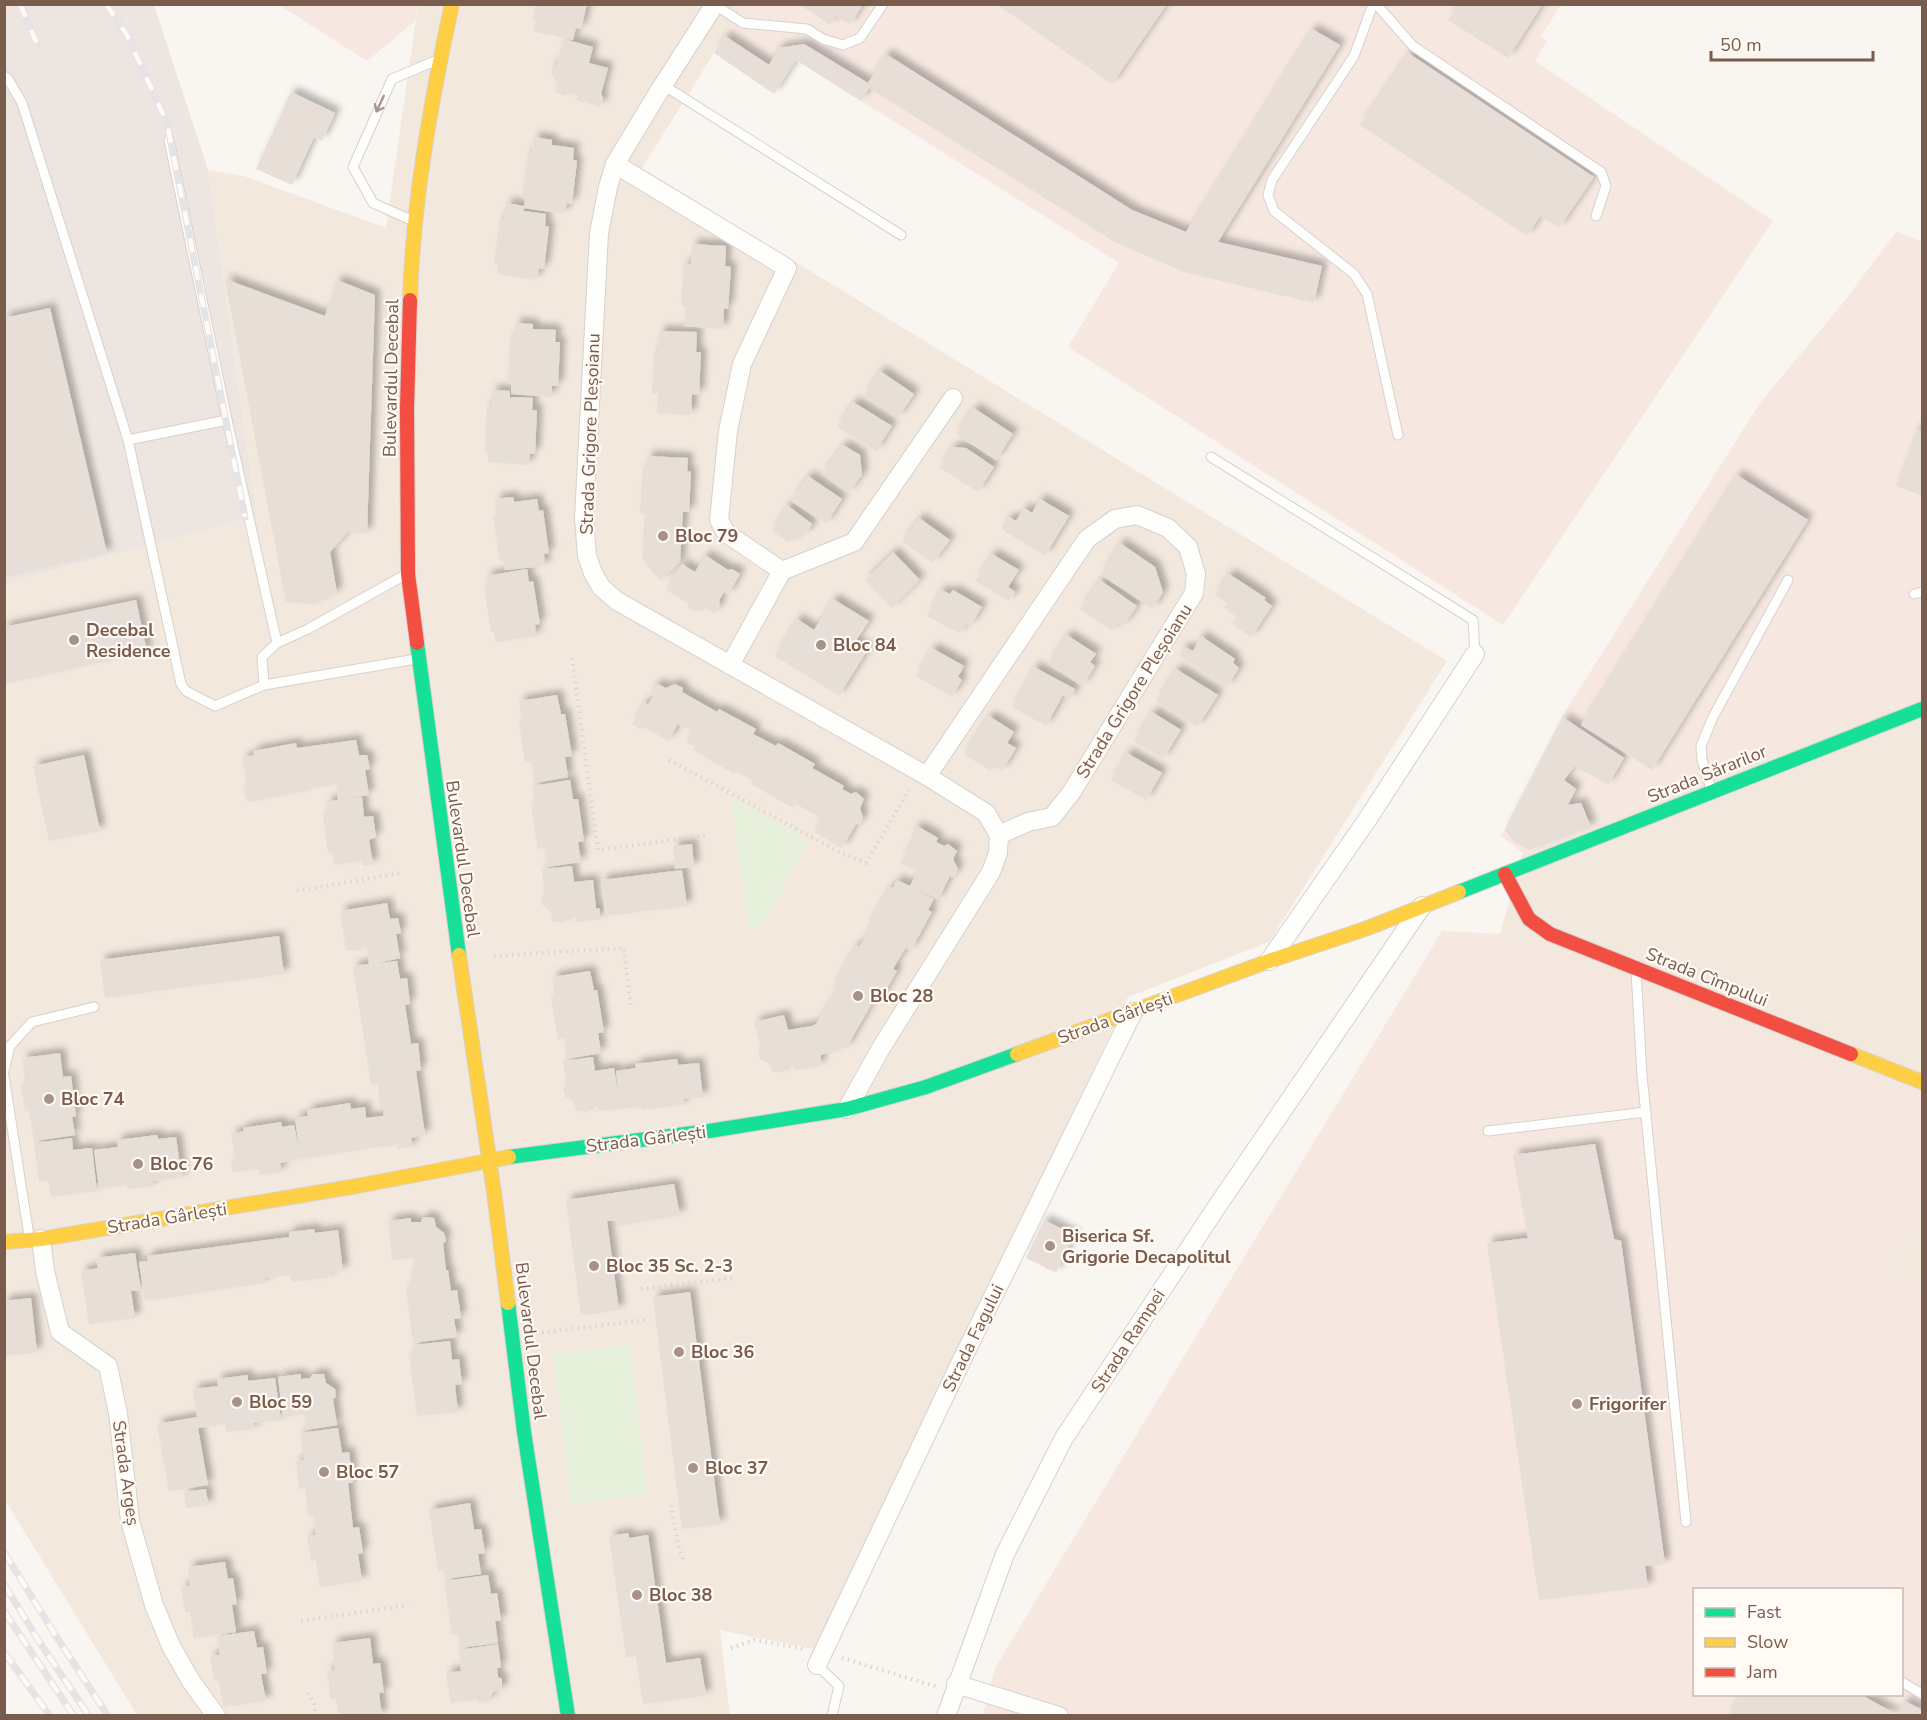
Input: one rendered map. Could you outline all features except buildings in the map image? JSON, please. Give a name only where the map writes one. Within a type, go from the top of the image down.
[{"type":"street","name":"Bulevardul Decebal","points":[[452,4],[440,58],[416,222],[411,279],[407,408],[408,574],[418,659],[494,1192],[537,1523],[568,1716]]},
{"type":"street","name":"Strada Grigore Pleșoianu","points":[[715,5],[615,164],[608,187],[599,233],[594,297],[584,518],[587,556],[601,587],[618,601],[923,774],[986,813],[999,835],[1028,822],[1052,817],[1071,793],[1194,593],[1196,574],[1188,547],[1168,528],[1137,515],[1115,519],[1087,539],[923,774]]},
{"type":"street","points":[[615,164],[787,268],[742,364],[728,431],[719,520],[726,533],[782,571]]},
{"type":"street","points":[[730,665],[782,571],[854,542],[953,398]]},
{"type":"street","points":[[1269,961],[1367,820],[1475,654]]},
{"type":"street","name":"Strada Sărarilor","points":[[1505,874],[1923,709]]},
{"type":"street","points":[[1905,716],[1923,727]]},
{"type":"street","points":[[847,1109],[881,1048],[991,872],[998,853],[999,835]]},
{"type":"street","name":"Strada Gârlești","points":[[4,1242],[35,1239],[357,1186],[488,1160],[709,1131],[847,1109],[926,1087],[1365,928],[1505,874]]},
{"type":"street","name":"Strada Cîmpului","points":[[1505,874],[1529,919],[1550,934],[1923,1082]]},
{"type":"street","name":"Strada Rampei","points":[[946,1716],[1005,1554],[1064,1438],[1216,1208],[1386,962],[1422,906]]},
{"type":"street","name":"Strada Fagului","points":[[817,1665],[1016,1247],[1133,1012]]},
{"type":"street","name":"Strada Argeș","points":[[35,1239],[60,1332],[108,1366],[118,1413],[130,1521],[154,1605],[171,1646],[216,1716]]},
{"type":"street","points":[[956,1684],[1059,1716]]},
{"type":"lane","points":[[715,5],[743,23],[807,29],[823,39],[843,45],[860,39],[883,4]]},
{"type":"lane","points":[[1398,435],[1367,294],[1354,274],[1274,211],[1268,195],[1272,180],[1354,56],[1375,4],[1413,46],[1601,172],[1606,186],[1596,216]]},
{"type":"lane","points":[[416,222],[373,203],[353,167],[392,79],[440,58]]},
{"type":"lane","points":[[4,76],[22,103],[128,440],[181,684],[186,691],[215,706],[264,685],[418,659]]},
{"type":"lane","points":[[663,85],[902,235]]},
{"type":"lane","points":[[169,140],[227,420],[277,643]]},
{"type":"lane","points":[[128,440],[227,420]]},
{"type":"lane","points":[[1211,457],[1473,620],[1475,654]]},
{"type":"lane","points":[[264,685],[262,657],[277,643],[308,629],[408,574]]},
{"type":"lane","points":[[1711,791],[1702,760],[1701,746],[1713,717],[1788,580]]},
{"type":"lane","points":[[1635,968],[1646,1112],[1686,1522]]},
{"type":"lane","points":[[35,1239],[4,1073],[10,1046],[32,1022],[94,1007]]},
{"type":"lane","points":[[1488,1131],[1646,1112]]},
{"type":"lane","points":[[817,1665],[839,1686],[832,1716]]},
{"type":"lane","points":[[1903,1683],[1923,1694]]},
{"type":"path","points":[[572,658],[598,850],[708,835]]},
{"type":"path","points":[[669,760],[843,854],[866,863],[923,774]]},
{"type":"path","points":[[297,891],[401,873]]},
{"type":"path","points":[[495,956],[624,948],[632,1008]]},
{"type":"path","points":[[641,1289],[732,1278]]},
{"type":"path","points":[[512,1336],[646,1320]]},
{"type":"path","points":[[671,1504],[678,1545],[684,1561]]},
{"type":"path","points":[[301,1621],[408,1605]]},
{"type":"path","points":[[308,1693],[314,1703],[316,1716]]},
{"type":"shaded area","points":[[5,5],[154,5],[208,170],[257,516],[5,583]]},
{"type":"shaded area","points":[[279,5],[418,5],[415,21],[367,61]]},
{"type":"shaded area","points":[[418,5],[744,5],[642,168],[1447,661],[1269,942],[1128,997],[814,1649],[720,1630],[730,1715],[137,1715],[5,1500],[4,583],[257,516],[208,170],[244,176],[386,228]]},
{"type":"shaded area","points":[[744,5],[1561,5],[1541,36],[1547,41],[1535,61],[1773,221],[1503,625],[1068,347],[1119,263],[796,60],[774,94],[714,53]]},
{"type":"shaded area","points":[[1897,231],[1922,242],[1922,721],[1895,705],[1523,853],[1501,836],[1563,715],[1760,403],[1839,308]]},
{"type":"shaded area","points":[[1896,705],[1922,721],[1922,1099],[1500,934],[1523,853]]},
{"type":"shaded area","points":[[1442,931],[1500,934],[1922,1099],[1922,1206],[1886,1270],[1922,1290],[1922,1715],[983,1716],[995,1668]]},
{"type":"shaded area","points":[[1922,1206],[1922,1290],[1886,1270]]},
{"type":"green space","points":[[731,798],[809,840],[763,924],[749,935]]},
{"type":"green space","points":[[630,1345],[647,1495],[571,1504],[553,1354]]},
{"type":"railway","points":[[20,4],[37,44]]},
{"type":"railway","points":[[106,4],[127,35],[167,123],[245,517]]},
{"type":"railway","points":[[4,1552],[108,1716]]},
{"type":"railway","points":[[4,1584],[89,1716]]},
{"type":"railway","points":[[4,1611],[74,1716]]},
{"type":"railway","points":[[4,1652],[50,1716]]},
{"type":"traffic: fast","points":[[417,643],[459,955]]},
{"type":"traffic: fast","points":[[1459,892],[1922,709]]},
{"type":"traffic: fast","points":[[509,1157],[709,1131],[847,1109],[926,1087],[1017,1054]]},
{"type":"traffic: fast","points":[[508,1303],[524,1432],[568,1716]]},
{"type":"traffic: slow","points":[[410,300],[415,226],[424,151],[452,4]]},
{"type":"traffic: slow","points":[[1017,1054],[1269,961],[1365,929],[1459,892]]},
{"type":"traffic: slow","points":[[459,955],[508,1303]]},
{"type":"traffic: slow","points":[[1851,1054],[1922,1082]]},
{"type":"traffic: slow","points":[[4,1242],[41,1239],[357,1186],[509,1157]]},
{"type":"traffic: jam","points":[[410,300],[407,408],[408,574],[417,643]]},
{"type":"traffic: jam","points":[[1505,874],[1529,919],[1550,934],[1851,1054]]},
{"type":"place","name":"Bloc 79","points":[[663,536]]},
{"type":"place","name":"Decebal Residence","points":[[74,640]]},
{"type":"place","name":"Bloc 84","points":[[821,645]]},
{"type":"place","name":"Bloc 28","points":[[858,996]]},
{"type":"place","name":"Bloc 74","points":[[49,1099]]},
{"type":"place","name":"Bloc 76","points":[[138,1164]]},
{"type":"place","name":"Biserica Sf. Grigorie Decapolitul","points":[[1050,1246]]},
{"type":"place","name":"Bloc 35 Sc. 2-3","points":[[594,1266]]},
{"type":"place","name":"Bloc 36","points":[[679,1352]]},
{"type":"place","name":"Bloc 59","points":[[237,1402]]},
{"type":"place","name":"Frigorifer","points":[[1577,1404]]},
{"type":"place","name":"Bloc 37","points":[[693,1468]]},
{"type":"place","name":"Bloc 57","points":[[324,1472]]},
{"type":"place","name":"Bloc 38","points":[[637,1595]]}]
